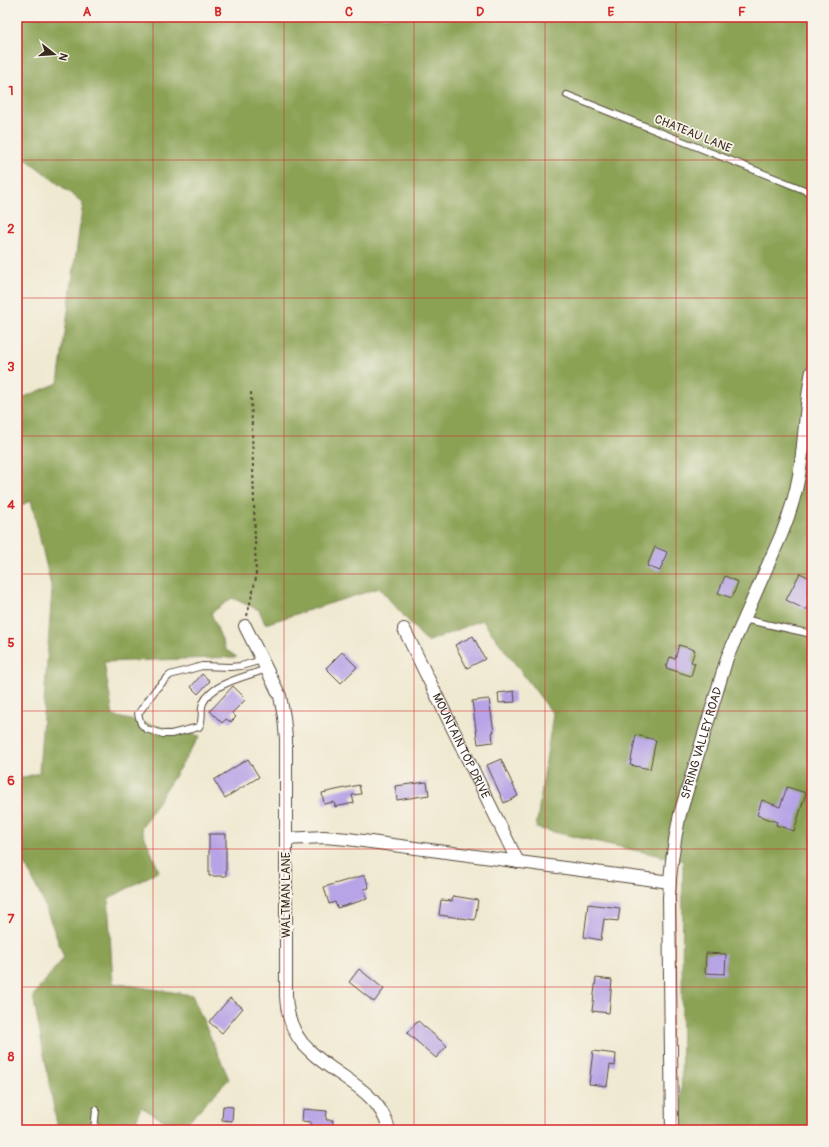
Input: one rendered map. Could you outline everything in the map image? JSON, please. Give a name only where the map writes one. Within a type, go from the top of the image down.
[{"type":"street","name":"SPRING VALLEY ROAD","points":[[672,1130],[669,906],[670,882],[680,814],[722,670],[743,619],[782,534],[788,516],[800,468],[808,392],[812,371]]},
{"type":"street","name":"WALTMAN LANE","points":[[245,626],[280,696],[284,717],[286,739],[286,996],[288,1011],[292,1025],[298,1037],[310,1052],[357,1086],[373,1101],[381,1111],[389,1130]]},
{"type":"street","name":"MOUNTAIN TOP DRIVE","points":[[404,629],[518,862]]},
{"type":"street","points":[[286,839],[324,837],[348,839],[670,882]]},
{"type":"lane","name":"CHATEAU LANE","points":[[567,94],[812,193]]},
{"type":"lane","points":[[743,619],[812,634]]},
{"type":"lane","points":[[264,665],[250,676],[233,680],[215,689],[207,696],[202,704],[202,722],[199,727],[171,734],[162,734],[146,729],[141,724],[138,714],[142,707],[156,689],[170,675],[202,666],[264,665]]},
{"type":"lane","points":[[94,1130],[96,1110]]},
{"type":"path","points":[[245,626],[256,578],[250,392]]},
{"type":"green space","points":[[17,17],[812,17],[812,1130],[681,1130],[683,861],[536,828],[553,714],[482,620],[427,642],[379,588],[265,624],[259,610],[232,598],[211,613],[226,650],[237,657],[104,662],[113,716],[200,736],[141,828],[159,871],[108,899],[113,983],[192,995],[229,1079],[180,1130],[141,1107],[133,1130],[58,1130],[33,996],[64,957],[43,901],[17,847],[17,779],[39,773],[52,590],[31,500],[17,508],[17,400],[58,383],[83,203],[17,152]]},
{"type":"building","points":[[655,547],[667,552],[660,571],[647,566]]},
{"type":"building","points":[[800,573],[812,579],[807,592],[812,594],[812,597],[806,610],[786,600]]},
{"type":"building","points":[[725,576],[738,582],[732,598],[718,593]]},
{"type":"building","points":[[473,636],[485,659],[467,668],[455,645]]},
{"type":"building","points":[[679,645],[695,650],[691,662],[695,663],[691,676],[666,668],[670,657],[675,659]]},
{"type":"building","points":[[342,652],[357,667],[341,683],[326,668]]},
{"type":"building","points":[[202,674],[210,681],[198,694],[191,687]]},
{"type":"building","points":[[233,686],[246,699],[232,713],[236,717],[231,722],[226,719],[222,723],[210,711]]},
{"type":"building","points":[[514,691],[515,702],[499,703],[498,693]]},
{"type":"building","points":[[489,699],[494,732],[492,732],[493,742],[478,744],[472,701]]},
{"type":"building","points":[[636,735],[656,740],[650,769],[630,765]]},
{"type":"building","points":[[248,759],[259,777],[225,798],[214,780]]},
{"type":"building","points":[[501,759],[518,796],[504,803],[487,765]]},
{"type":"building","points":[[427,782],[429,795],[397,800],[395,786]]},
{"type":"building","points":[[359,785],[361,794],[352,795],[354,803],[335,807],[334,802],[324,804],[322,793]]},
{"type":"building","points":[[787,787],[806,793],[794,831],[776,825],[777,822],[757,815],[762,800],[780,807]]},
{"type":"building","points":[[209,834],[226,834],[226,876],[209,876]]},
{"type":"building","points":[[365,875],[369,888],[364,889],[367,899],[337,908],[335,902],[329,904],[324,887]]},
{"type":"building","points":[[453,896],[478,900],[475,920],[439,915],[441,900],[452,901]]},
{"type":"building","points":[[588,904],[620,908],[618,921],[604,919],[601,940],[584,937]]},
{"type":"building","points":[[706,953],[726,954],[725,974],[705,973]]},
{"type":"building","points":[[359,969],[384,989],[374,1002],[349,982]]},
{"type":"building","points":[[596,978],[612,980],[609,1013],[592,1011]]},
{"type":"building","points":[[230,998],[243,1008],[222,1033],[209,1022]]},
{"type":"building","points":[[418,1021],[447,1046],[436,1058],[407,1033]]},
{"type":"building","points":[[593,1051],[616,1054],[615,1066],[610,1065],[607,1086],[589,1084]]},
{"type":"building","points":[[223,1106],[233,1107],[232,1121],[222,1120]]},
{"type":"building","points":[[303,1109],[327,1111],[326,1120],[333,1120],[332,1130],[310,1130],[311,1122],[302,1121]]},
{"type":"building","points":[[433,1126],[434,1130],[418,1130],[418,1128]]}]
